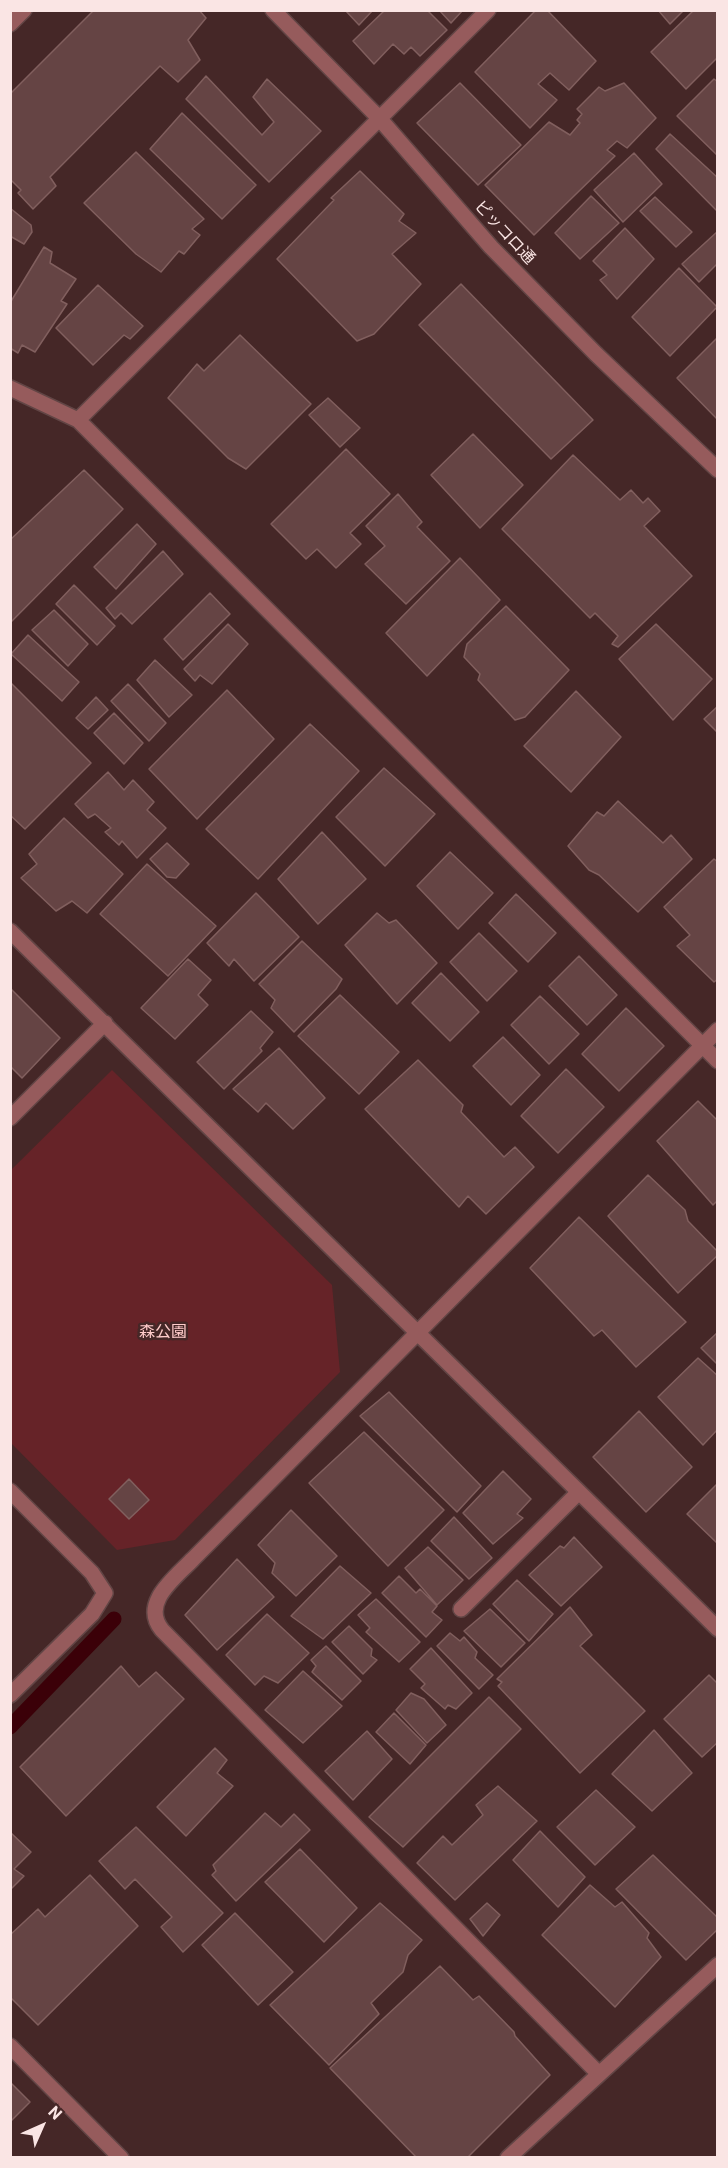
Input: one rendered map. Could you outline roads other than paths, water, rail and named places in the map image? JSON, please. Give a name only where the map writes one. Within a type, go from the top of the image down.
[{"type":"street","points":[[10,24],[24,10]]},
{"type":"street","name":"ピッコロ通","points":[[273,10],[379,118],[491,247],[596,354],[717,470]]},
{"type":"street","points":[[78,420],[488,10]]},
{"type":"street","points":[[10,388],[78,420],[717,1061]]},
{"type":"street","points":[[10,931],[717,1629]]},
{"type":"street","points":[[10,1118],[105,1023]]},
{"type":"street","points":[[599,2074],[162,1630],[154,1615],[155,1606],[163,1591],[717,1030]]},
{"type":"street","points":[[10,1491],[92,1573],[105,1593],[92,1614],[10,1695]]},
{"type":"street","points":[[461,1609],[579,1492]]},
{"type":"street","points":[[508,2157],[717,1965]]},
{"type":"street","points":[[10,2046],[121,2157]]},
{"type":"waterway","points":[[10,1727],[114,1619]]},
{"type":"park label","name":"森公園","points":[[163,1333]]}]
